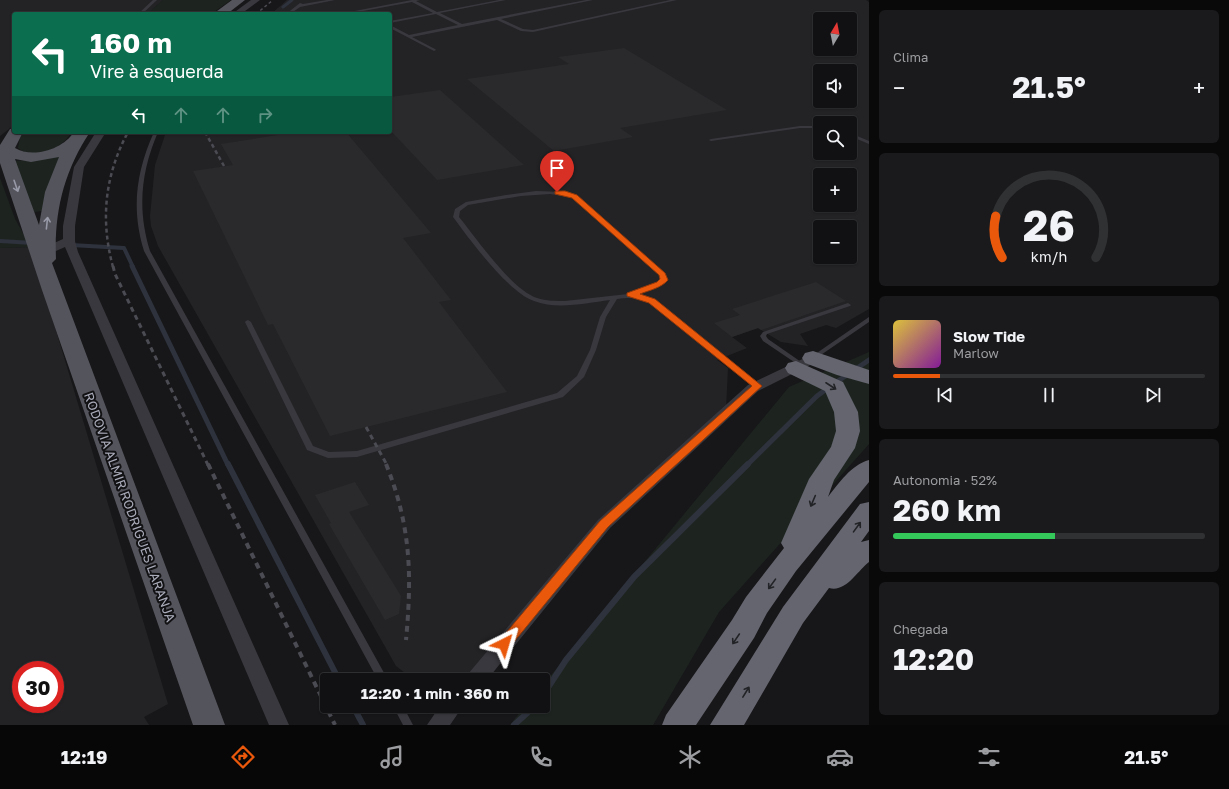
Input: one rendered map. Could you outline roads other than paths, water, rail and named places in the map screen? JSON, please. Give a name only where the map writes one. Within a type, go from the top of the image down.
[{"type":"highway","points":[[804,364],[845,370],[869,377]]},
{"type":"highway","points":[[786,564],[822,479],[843,448],[848,432],[846,412],[835,387],[804,364]]},
{"type":"highway","points":[[678,725],[743,628],[756,605],[786,564],[858,478],[869,468]]},
{"type":"highway","points":[[726,725],[793,615],[869,511]]},
{"type":"highway","points":[[810,592],[838,575],[853,558],[862,552],[869,550]]},
{"type":"main road","points":[[14,134],[6,149],[18,155],[40,156],[62,151],[78,137]]},
{"type":"main road","name":"RODOVIA ALMIR RODRIGUES LARANJA","points":[[52,290],[47,251],[47,220],[53,191],[78,137]]},
{"type":"main road","name":"RODOVIA ALMIR RODRIGUES LARANJA","points":[[6,149],[6,157],[52,290],[209,725]]},
{"type":"street","points":[[232,9],[256,0]]},
{"type":"street","points":[[100,134],[79,167],[69,226],[69,241],[75,260],[279,725]]},
{"type":"street","points":[[47,251],[69,241]]},
{"type":"street","points":[[481,673],[604,524],[747,393],[757,386],[804,364]]},
{"type":"street","points":[[437,725],[447,713]]},
{"type":"lane","points":[[142,12],[155,0]]},
{"type":"lane","points":[[290,12],[306,0]]},
{"type":"lane","points":[[298,6],[333,0]]},
{"type":"lane","points":[[411,0],[462,26]]},
{"type":"lane","points":[[351,12],[411,0],[418,0]]},
{"type":"lane","points":[[392,22],[504,0]]},
{"type":"lane","points":[[409,36],[591,0]]},
{"type":"lane","points":[[498,19],[522,30],[533,31],[675,0]]},
{"type":"lane","points":[[392,27],[434,50]]},
{"type":"lane","points":[[711,140],[800,127],[813,127]]},
{"type":"lane","points":[[155,134],[146,157],[138,210],[140,232],[147,251],[380,673]]},
{"type":"lane","points":[[857,137],[869,143]]},
{"type":"lane","points":[[549,192],[565,193],[574,197],[662,274],[664,280],[660,284],[630,294],[615,298],[556,303],[535,300],[517,289],[456,217],[457,210],[466,204],[549,192]]},
{"type":"lane","points":[[630,294],[642,296],[652,301],[757,386]]},
{"type":"lane","points":[[248,322],[310,448],[328,455],[357,454],[560,394],[580,377],[593,350],[603,317],[615,298]]},
{"type":"lane","points":[[848,305],[765,333],[763,336],[765,340],[804,364],[869,319]]},
{"type":"lane","points":[[402,713],[408,725]]},
{"type":"waterway","points":[[283,7],[292,0]]},
{"type":"waterway","points":[[0,241],[33,243]]},
{"type":"waterway","points":[[71,245],[124,248],[133,267]]},
{"type":"waterway","points":[[132,266],[228,465]]},
{"type":"waterway","points":[[835,383],[869,360]]},
{"type":"waterway","points":[[747,465],[817,396],[828,388]]},
{"type":"waterway","points":[[228,464],[335,673]]},
{"type":"waterway","points":[[550,684],[566,660],[634,577],[748,464]]},
{"type":"waterway","points":[[357,713],[363,725]]},
{"type":"waterway","points":[[514,725],[527,713]]},
{"type":"railway","points":[[258,12],[273,0]]},
{"type":"railway","points":[[113,267],[107,232],[107,198],[114,164],[127,134]]},
{"type":"railway","points":[[206,134],[224,166]]},
{"type":"railway","points":[[113,266],[115,274],[208,465]]},
{"type":"railway","points":[[366,427],[387,465]]},
{"type":"railway","points":[[208,464],[335,725]]},
{"type":"railway","points":[[386,464],[401,509],[408,551],[409,594],[406,640]]}]
